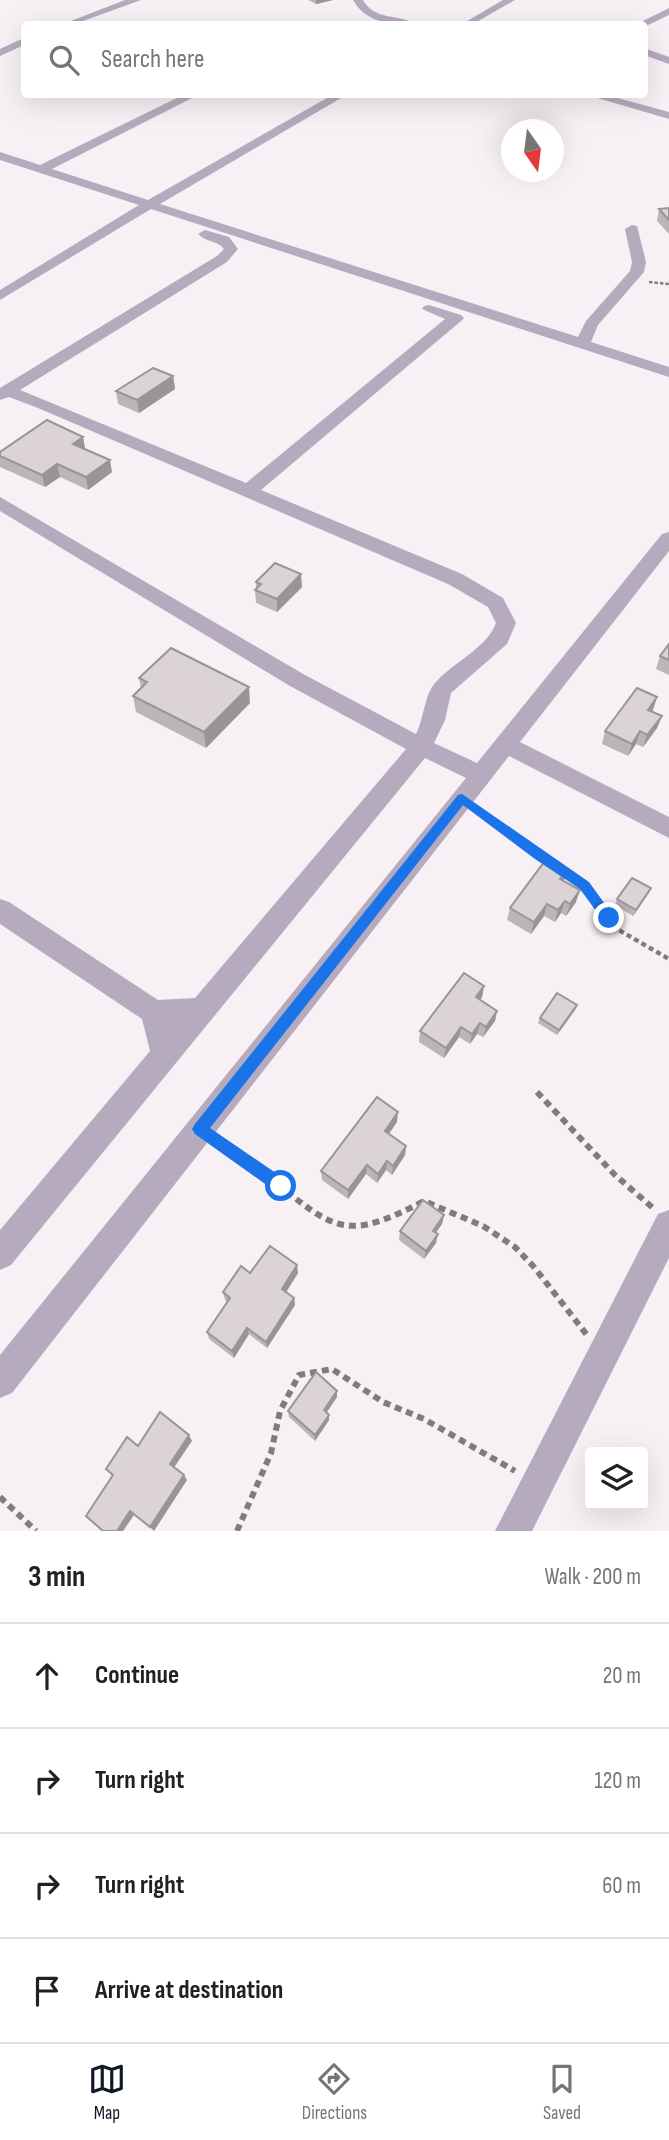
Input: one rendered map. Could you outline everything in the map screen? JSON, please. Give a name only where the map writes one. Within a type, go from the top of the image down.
[{"type":"street","points":[[76,21],[136,0]]},
{"type":"street","points":[[358,0],[369,14],[398,21]]},
{"type":"street","points":[[472,21],[510,0]]},
{"type":"street","points":[[648,21],[669,11]]},
{"type":"street","points":[[0,53],[21,42]]},
{"type":"street","points":[[648,52],[669,61]]},
{"type":"street","points":[[41,169],[187,98]]},
{"type":"street","points":[[0,296],[146,207],[336,98]]},
{"type":"street","points":[[603,98],[668,116]]},
{"type":"street","points":[[0,156],[146,207],[224,240],[456,318],[247,491]]},
{"type":"street","points":[[146,207],[669,372]]},
{"type":"street","points":[[583,343],[591,324],[637,272],[639,262],[632,229]]},
{"type":"street","points":[[4,393],[222,259],[232,249],[224,240]]},
{"type":"street","points":[[0,1254],[420,748],[433,720],[441,690],[462,669],[500,639],[506,623],[496,603],[455,579],[44,404],[4,393]]},
{"type":"street","points":[[0,503],[103,562],[262,660],[420,748],[481,775]]},
{"type":"street","points":[[0,1381],[669,538]]},
{"type":"street","points":[[505,744],[669,828]]},
{"type":"street","points":[[0,910],[154,1013],[201,1010]]},
{"type":"street","points":[[154,1013],[165,1054]]},
{"type":"street","points":[[513,1531],[604,1353],[664,1220]]},
{"type":"path","points":[[462,799],[584,886],[624,934],[669,959]]},
{"type":"path","points":[[537,1092],[615,1175],[664,1220]]},
{"type":"path","points":[[200,1129],[261,1170],[327,1222],[353,1228],[389,1219],[424,1201],[486,1226],[517,1248],[568,1315],[604,1353]]},
{"type":"path","points":[[237,1531],[271,1453],[280,1411],[299,1375],[332,1369],[383,1402],[425,1419],[538,1483]]},
{"type":"path","points":[[0,1497],[36,1531]]},
{"type":"building","points":[[669,208],[669,220],[659,209]]},
{"type":"building","points":[[153,368],[173,376],[137,400],[116,391]]},
{"type":"building","points":[[47,420],[83,437],[73,444],[110,460],[86,477],[57,464],[42,475],[0,456],[0,452]]},
{"type":"building","points":[[275,563],[301,574],[277,599],[255,590],[261,584],[256,582]]},
{"type":"building","points":[[669,644],[669,660],[660,656]]},
{"type":"building","points":[[171,648],[249,687],[204,732],[133,696],[147,682],[139,678]]},
{"type":"building","points":[[637,688],[657,697],[648,710],[662,716],[647,735],[640,731],[632,744],[605,731]]},
{"type":"building","points":[[547,858],[567,869],[560,879],[580,890],[570,904],[565,901],[558,910],[547,904],[534,922],[510,908]]},
{"type":"building","points":[[632,878],[651,888],[636,910],[617,899]]},
{"type":"building","points":[[464,973],[484,986],[476,997],[497,1011],[486,1027],[480,1023],[472,1034],[461,1027],[446,1048],[420,1031]]},
{"type":"building","points":[[557,993],[577,1005],[559,1030],[540,1018]]},
{"type":"building","points":[[377,1097],[398,1112],[385,1131],[406,1146],[393,1166],[387,1161],[378,1174],[367,1165],[348,1190],[321,1171]]},
{"type":"building","points":[[423,1200],[444,1215],[433,1231],[438,1234],[426,1251],[400,1231]]},
{"type":"building","points":[[270,1246],[297,1265],[282,1289],[294,1298],[266,1342],[247,1328],[232,1351],[207,1332],[230,1298],[223,1292],[241,1266],[250,1273]]},
{"type":"building","points":[[316,1372],[337,1391],[324,1410],[329,1415],[315,1435],[288,1411]]},
{"type":"building","points":[[160,1412],[189,1435],[170,1464],[184,1475],[150,1527],[130,1511],[117,1531],[103,1531],[86,1516],[113,1475],[106,1469],[127,1437],[138,1446]]},
{"type":"route","points":[[281,1186],[200,1129],[462,799],[584,886],[609,918]]}]
